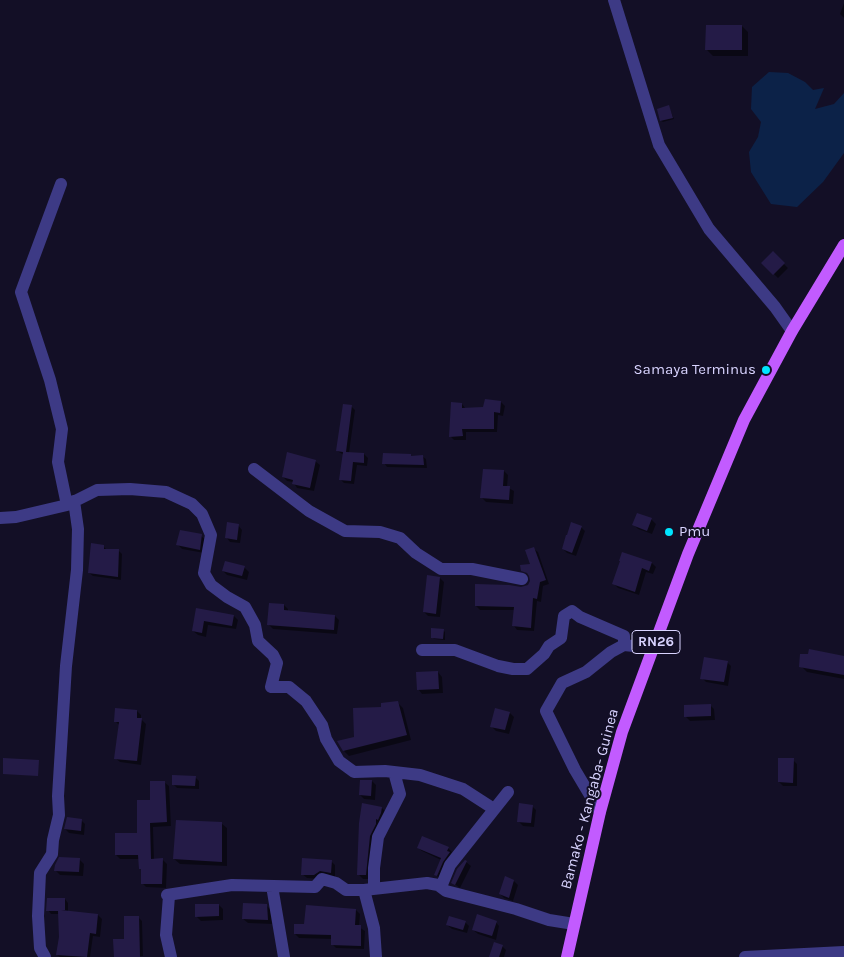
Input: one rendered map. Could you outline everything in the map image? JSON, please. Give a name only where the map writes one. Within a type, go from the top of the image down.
[{"type":"main road","name":"Bamako - Kangaba- Guinea","points":[[567,957],[600,812],[622,732],[688,554],[744,420],[792,330],[844,245]]},
{"type":"street","points":[[614,0],[659,145],[709,229],[792,330]]},
{"type":"street","points":[[45,957],[40,948],[40,874],[52,854],[59,815],[58,796],[66,666],[76,570],[78,529],[58,462],[62,429],[50,380],[21,292],[61,184]]},
{"type":"street","points":[[254,469],[309,511],[345,531],[380,532],[400,538],[416,554],[441,569],[472,569],[522,579]]},
{"type":"street","points":[[0,518],[16,517],[71,503],[96,490],[130,489],[166,492],[192,504],[202,514],[211,535],[204,573],[211,585],[245,607],[255,625],[258,641],[273,655],[278,663],[271,687],[289,688],[306,702],[322,725],[326,739],[339,761],[354,772],[420,774],[463,789],[494,809]]},
{"type":"street","points":[[422,650],[455,650],[498,666],[527,669],[544,654],[549,646],[561,638],[564,616],[572,611],[580,617],[624,636],[624,644]]},
{"type":"street","points":[[600,812],[575,770],[546,711],[562,683],[586,672],[624,644],[654,648]]},
{"type":"street","points":[[376,957],[369,890],[378,837],[400,794],[394,772]]},
{"type":"street","points":[[440,887],[450,865],[508,792]]},
{"type":"street","points":[[171,957],[166,935],[168,895],[232,885],[315,888],[322,879],[336,883],[346,890],[369,890],[426,883],[446,891],[507,906],[549,920],[574,924]]},
{"type":"street","points":[[272,886],[284,957]]},
{"type":"street","points":[[746,957],[844,952]]},
{"type":"water","points":[[769,72],[788,73],[805,82],[813,90],[824,88],[815,109],[834,104],[844,93],[844,153],[823,182],[797,207],[771,204],[751,172],[749,152],[758,137],[761,122],[751,109],[752,87]]},
{"type":"building","points":[[706,25],[742,25],[742,50],[705,50]]},
{"type":"building","points":[[669,105],[673,118],[660,121],[657,109]]},
{"type":"building","points":[[773,251],[785,263],[773,275],[761,263]]},
{"type":"building","points":[[485,399],[501,401],[500,413],[494,412],[494,429],[462,429],[463,436],[449,437],[451,402],[462,403],[462,408],[483,407]]},
{"type":"building","points":[[343,404],[352,405],[346,452],[364,453],[364,463],[353,462],[351,481],[339,480],[343,452],[336,451]]},
{"type":"building","points":[[287,452],[316,460],[310,488],[292,484],[293,480],[282,477]]},
{"type":"building","points":[[383,453],[411,454],[411,456],[423,455],[424,465],[382,464]]},
{"type":"building","points":[[483,469],[504,470],[503,486],[510,486],[509,500],[480,498]]},
{"type":"building","points":[[637,513],[652,518],[647,531],[632,525]]},
{"type":"building","points":[[227,522],[239,524],[237,540],[225,538]]},
{"type":"building","points":[[571,522],[582,526],[572,553],[562,549]]},
{"type":"building","points":[[180,530],[202,534],[200,550],[176,545]]},
{"type":"building","points":[[91,543],[104,545],[104,549],[119,549],[118,577],[88,573]]},
{"type":"building","points":[[534,547],[546,580],[540,582],[537,599],[533,598],[531,628],[512,626],[514,607],[475,606],[475,584],[521,587],[528,585],[530,581],[529,576],[521,571],[520,565],[530,564],[525,550]]},
{"type":"building","points":[[622,552],[652,562],[649,571],[642,568],[635,592],[612,584]]},
{"type":"building","points":[[225,561],[245,566],[242,576],[222,571]]},
{"type":"building","points":[[427,575],[440,577],[436,614],[423,612]]},
{"type":"building","points":[[269,603],[284,604],[284,610],[335,615],[334,630],[267,625]]},
{"type":"building","points":[[196,608],[234,615],[232,626],[204,621],[202,633],[192,631]]},
{"type":"building","points":[[431,628],[444,629],[443,639],[431,638]]},
{"type":"building","points":[[809,649],[844,656],[844,675],[799,667],[800,654],[808,654]]},
{"type":"building","points":[[704,657],[728,661],[724,682],[700,679]]},
{"type":"building","points":[[438,671],[439,689],[417,690],[416,672]]},
{"type":"building","points":[[398,701],[407,735],[343,751],[337,741],[354,737],[353,708],[381,707],[381,703]]},
{"type":"building","points":[[711,704],[711,716],[684,717],[684,705]]},
{"type":"building","points":[[115,708],[137,710],[137,718],[142,718],[137,761],[114,759],[119,722],[114,722]]},
{"type":"building","points":[[495,708],[510,712],[505,730],[490,727]]},
{"type":"building","points":[[3,758],[39,760],[38,776],[3,774]]},
{"type":"building","points":[[778,758],[794,758],[793,783],[778,782]]},
{"type":"building","points":[[172,775],[196,776],[195,786],[172,785]]},
{"type":"building","points":[[360,780],[372,780],[371,796],[359,795]]},
{"type":"building","points":[[150,781],[165,781],[167,822],[150,823],[151,859],[163,858],[162,884],[141,884],[141,869],[139,869],[138,855],[115,855],[115,833],[137,833],[137,800],[150,800]]},
{"type":"building","points":[[362,803],[382,807],[370,836],[366,875],[357,875],[359,823]]},
{"type":"building","points":[[519,803],[533,805],[531,823],[517,822]]},
{"type":"building","points":[[67,817],[82,819],[81,831],[64,829]]},
{"type":"building","points":[[176,820],[222,822],[222,862],[173,859]]},
{"type":"building","points":[[422,836],[449,847],[447,851],[450,852],[437,876],[434,875],[441,858],[417,848]]},
{"type":"building","points":[[59,857],[80,858],[79,872],[54,871]]},
{"type":"building","points":[[302,858],[332,860],[331,873],[320,871],[314,875],[301,875]]},
{"type":"building","points":[[465,860],[467,861],[455,885],[451,883],[457,869]]},
{"type":"building","points":[[505,876],[514,880],[509,898],[499,894]]},
{"type":"building","points":[[47,898],[65,898],[65,910],[61,910],[98,914],[96,934],[90,933],[87,957],[56,955],[59,937],[58,911],[46,911]]},
{"type":"building","points":[[243,903],[267,904],[268,920],[242,919]]},
{"type":"building","points":[[195,904],[219,904],[219,916],[195,917]]},
{"type":"building","points":[[306,905],[356,909],[355,925],[361,925],[361,946],[331,945],[331,935],[294,934],[294,924],[304,924]]},
{"type":"building","points":[[477,914],[497,921],[492,936],[472,930]]},
{"type":"building","points":[[124,916],[139,916],[140,957],[114,957],[113,939],[124,939]]},
{"type":"building","points":[[449,916],[466,921],[463,930],[446,925]]},
{"type":"building","points":[[494,942],[503,945],[499,957],[489,957]]},
{"type":"place","name":"Samaya Terminus","points":[[766,370]]},
{"type":"place","name":"Pmu","points":[[669,532]]}]
